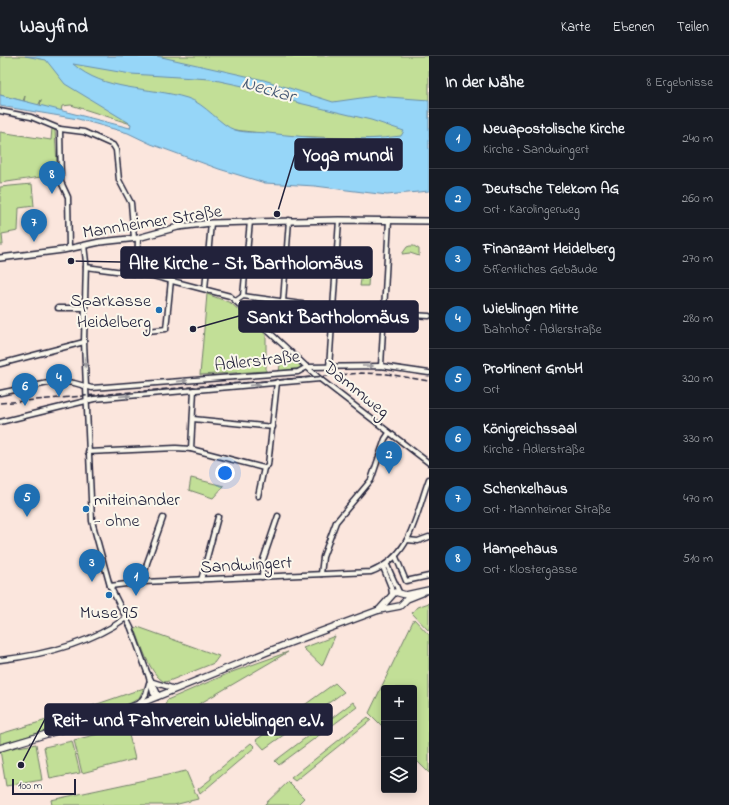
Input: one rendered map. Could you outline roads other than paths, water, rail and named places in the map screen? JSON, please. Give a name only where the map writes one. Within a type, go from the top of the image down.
[{"type":"main road","points":[[0,748],[104,717],[287,644],[379,610],[400,606],[404,602],[422,592],[429,590]]},
{"type":"main road","points":[[379,610],[391,597],[400,593],[422,592]]},
{"type":"main road","points":[[400,593],[404,602]]},
{"type":"main road","points":[[391,597],[394,606]]},
{"type":"street","points":[[0,111],[31,117],[60,129],[84,132],[113,145],[116,153],[117,174],[131,203],[136,238],[137,273]]},
{"type":"street","points":[[60,129],[61,182],[67,193],[69,201],[69,249]]},
{"type":"street","points":[[283,302],[289,220]]},
{"type":"street","name":"Mannheimer Straße","points":[[0,258],[136,238],[178,227],[211,223],[289,220],[429,221]]},
{"type":"street","points":[[329,368],[339,220]]},
{"type":"street","points":[[381,366],[389,220]]},
{"type":"street","points":[[243,296],[250,221]]},
{"type":"street","points":[[205,290],[211,223]]},
{"type":"street","points":[[84,246],[86,267],[84,342],[92,521],[110,586],[126,618],[151,683],[153,693],[157,697]]},
{"type":"street","name":"Dammweg","points":[[86,267],[137,273],[229,295],[319,379],[429,463]]},
{"type":"street","points":[[148,332],[166,329],[171,280]]},
{"type":"street","points":[[236,301],[243,296],[333,308],[429,316]]},
{"type":"street","points":[[58,308],[85,308]]},
{"type":"street","points":[[0,364],[84,342]]},
{"type":"street","name":"Adlerstraße","points":[[0,393],[49,382],[74,383],[86,386],[118,387],[298,372],[307,367],[329,368],[381,366],[429,373]]},
{"type":"street","name":"Adlerstraße","points":[[0,422],[65,407],[86,400],[319,379]]},
{"type":"street","points":[[258,496],[264,468],[268,465],[278,382]]},
{"type":"street","points":[[191,449],[194,390]]},
{"type":"street","points":[[193,419],[273,426]]},
{"type":"street","points":[[320,574],[323,557],[336,522],[342,513],[361,494],[371,480],[385,439],[389,433]]},
{"type":"street","points":[[88,452],[176,448],[191,449],[264,468]]},
{"type":"street","name":"Sandwingert","points":[[110,586],[143,582],[365,573],[383,567],[396,557],[408,540],[429,479]]},
{"type":"street","points":[[262,577],[264,560],[278,516]]},
{"type":"street","points":[[201,580],[218,517]]},
{"type":"street","points":[[143,582],[147,563],[163,518]]},
{"type":"street","points":[[408,540],[418,541],[429,537]]},
{"type":"street","points":[[396,557],[404,580],[408,582],[429,576]]},
{"type":"street","points":[[387,565],[400,593]]},
{"type":"street","points":[[383,567],[391,586],[391,597]]},
{"type":"street","points":[[0,660],[34,655],[65,646],[108,629],[126,618]]},
{"type":"street","points":[[151,683],[177,689]]},
{"type":"street","points":[[139,704],[151,683]]},
{"type":"water","name":"Neckar","points":[[25,56],[157,56],[264,80],[333,102],[375,96],[429,100],[429,191],[387,195],[315,186],[265,183],[219,169],[151,144],[128,133],[78,119],[0,106],[0,95],[130,128],[131,124],[65,84],[46,60]],"holes":[[[73,64],[131,74],[210,79],[243,86],[299,103],[371,120],[404,131],[401,136],[368,139],[318,138],[239,131],[230,128],[206,109],[187,98],[113,84],[85,73]]]},
{"type":"railway","points":[[0,403],[361,373],[387,374],[429,381]]},
{"type":"place","name":"Hampehaus","points":[[52,194]]},
{"type":"place","name":"Yoga mundi","points":[[277,214]]},
{"type":"place","name":"Schenkelhaus","points":[[34,242]]},
{"type":"place","name":"Alte Kirche - St. Bartholomäus","points":[[71,261]]},
{"type":"place","name":"Sparkasse Heidelberg","points":[[159,310]]},
{"type":"place","name":"Sankt Bartholomäus","points":[[193,329]]},
{"type":"place","name":"Wieblingen Mitte","points":[[59,397]]},
{"type":"place","name":"Königreichssaal","points":[[25,406]]},
{"type":"place","name":"Deutsche Telekom AG","points":[[389,474]]},
{"type":"place","name":"miteinander - ohne","points":[[86,509]]},
{"type":"place","name":"ProMinent GmbH","points":[[27,517]]},
{"type":"place","name":"Finanzamt Heidelberg","points":[[92,582]]},
{"type":"place","name":"Muse 95","points":[[109,595]]},
{"type":"place","name":"Neuapostolische Kirche","points":[[136,596]]},
{"type":"place","name":"Reit- und Fahrverein Wieblingen e.V.","points":[[21,765]]}]
